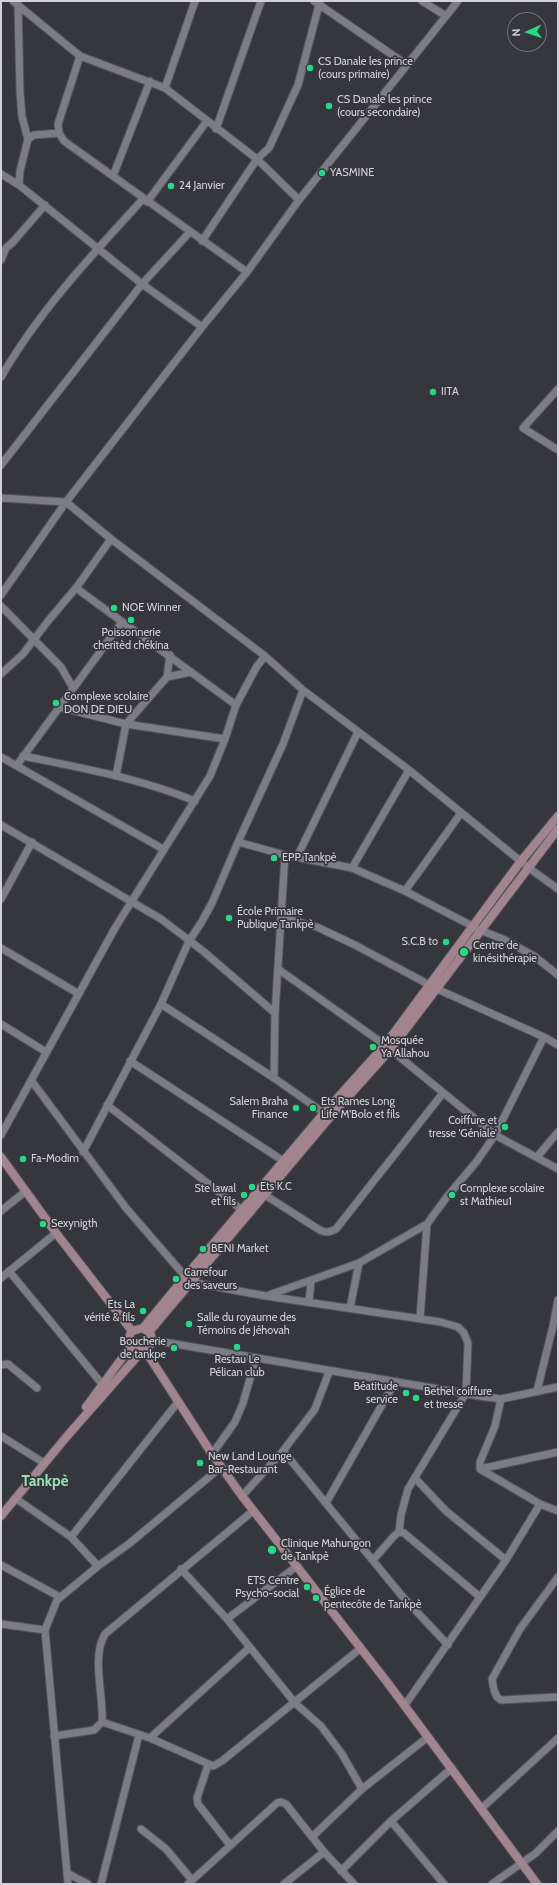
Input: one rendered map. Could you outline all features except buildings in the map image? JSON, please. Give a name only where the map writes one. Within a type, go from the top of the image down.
[{"type":"main road","points":[[132,1331],[146,1330],[242,1210],[287,1163],[388,1047],[477,928],[521,861],[558,816]]},
{"type":"main road","points":[[477,928],[529,868],[558,830]]},
{"type":"main road","points":[[187,1279],[264,1195],[324,1113],[388,1047]]},
{"type":"main road","points":[[1,1157],[56,1233],[132,1331]]},
{"type":"main road","points":[[1,1516],[68,1435],[144,1350],[149,1347],[152,1340],[146,1330]]},
{"type":"main road","points":[[132,1331],[129,1338],[131,1346],[136,1350],[144,1350]]},
{"type":"main road","points":[[68,1435],[102,1384],[131,1346]]},
{"type":"main road","points":[[144,1350],[220,1467],[362,1648],[537,1884]]},
{"type":"street","points":[[165,88],[195,1]]},
{"type":"street","points":[[216,129],[261,1]]},
{"type":"street","points":[[422,1],[446,16]]},
{"type":"street","points":[[1,595],[66,502],[202,327],[247,272],[299,200],[458,1]]},
{"type":"street","points":[[202,241],[257,159],[269,148],[298,85],[318,2],[407,65]]},
{"type":"street","points":[[16,3],[80,56],[150,81],[165,88],[216,129],[257,159],[299,200]]},
{"type":"street","points":[[16,3],[22,117],[28,139],[20,171],[19,185]]},
{"type":"street","points":[[80,56],[58,124],[59,133],[64,141],[189,233],[247,272]]},
{"type":"street","points":[[113,176],[150,81]]},
{"type":"street","points":[[1,377],[15,352],[53,300],[99,248],[145,200],[207,121]]},
{"type":"street","points":[[28,139],[34,135],[59,133]]},
{"type":"street","points":[[1,174],[19,185],[142,284],[202,327]]},
{"type":"street","points":[[1,260],[4,246],[13,242],[45,206]]},
{"type":"street","points":[[1,465],[142,284],[189,233]]},
{"type":"street","points":[[558,389],[523,428],[558,450]]},
{"type":"street","points":[[1,498],[66,502],[111,539],[265,656],[302,690],[409,770],[529,868],[558,889]]},
{"type":"street","points":[[1,674],[23,654],[34,638],[76,588],[111,539]]},
{"type":"street","points":[[76,588],[170,655],[236,705]]},
{"type":"street","points":[[1,606],[61,667],[73,688]]},
{"type":"street","points":[[16,765],[122,622]]},
{"type":"street","points":[[116,776],[126,724],[167,677],[170,655]]},
{"type":"street","points":[[1,1135],[131,901],[210,776],[225,739],[236,705],[257,666],[265,656]]},
{"type":"street","points":[[167,677],[191,672]]},
{"type":"street","points":[[84,1152],[107,1105],[161,1004],[189,941],[201,924],[212,903],[283,744],[302,690]]},
{"type":"street","points":[[59,707],[126,724],[225,739]]},
{"type":"street","points":[[297,858],[358,732]]},
{"type":"street","points":[[23,756],[116,776],[170,791],[195,801]]},
{"type":"street","points":[[1,757],[163,849]]},
{"type":"street","points":[[352,868],[409,770]]},
{"type":"street","points":[[405,891],[461,813]]},
{"type":"street","points":[[1,825],[161,919],[215,961],[275,1013]]},
{"type":"street","points":[[1,898],[32,842]]},
{"type":"street","points":[[238,842],[297,858],[352,868],[405,891],[477,928],[504,940],[534,956],[558,975]]},
{"type":"street","points":[[274,1078],[275,1013],[285,855]]},
{"type":"street","points":[[281,917],[317,927],[434,987],[544,1037],[558,1045]]},
{"type":"street","points":[[1,948],[79,994]]},
{"type":"street","points":[[278,969],[388,1047],[494,1135],[558,1169]]},
{"type":"street","points":[[161,1004],[274,1078],[324,1113]]},
{"type":"street","points":[[1,1024],[46,1052]]},
{"type":"street","points":[[266,1296],[358,1263],[427,1224],[446,1198],[477,1161],[494,1135],[544,1037]]},
{"type":"street","points":[[130,1061],[287,1163]]},
{"type":"street","points":[[31,1080],[126,1208],[187,1279],[266,1296],[420,1318],[450,1324],[458,1327],[464,1333],[468,1343],[466,1394],[415,1478],[404,1500],[399,1532],[373,1560]]},
{"type":"street","points":[[264,1195],[318,1229],[325,1233],[329,1233],[336,1229],[443,1093]]},
{"type":"street","points":[[107,1105],[242,1210]]},
{"type":"street","points":[[537,1157],[558,1132]]},
{"type":"street","points":[[1,1211],[26,1191]]},
{"type":"street","points":[[420,1318],[427,1224]]},
{"type":"street","points":[[1,1278],[56,1233]]},
{"type":"street","points":[[350,1308],[358,1263]]},
{"type":"street","points":[[9,1271],[102,1384]]},
{"type":"street","points":[[309,1302],[310,1280]]},
{"type":"street","points":[[537,1391],[558,1300]]},
{"type":"street","points":[[152,1340],[329,1372],[501,1399],[558,1387]]},
{"type":"street","points":[[212,1454],[235,1422],[243,1403],[256,1358]]},
{"type":"street","points":[[1,1365],[8,1364],[37,1388]]},
{"type":"street","points":[[242,1496],[283,1452],[315,1409],[329,1372]]},
{"type":"street","points":[[326,1503],[395,1382]]},
{"type":"street","points":[[480,1469],[480,1462],[496,1426],[501,1399]]},
{"type":"street","points":[[71,1537],[178,1402]]},
{"type":"street","points":[[1,1436],[44,1463]]},
{"type":"street","points":[[283,1452],[426,1623],[448,1645]]},
{"type":"street","points":[[480,1469],[558,1452]]},
{"type":"street","points":[[68,1884],[45,1630],[57,1600],[60,1597],[98,1566],[130,1543],[220,1467]]},
{"type":"street","points":[[480,1469],[540,1504],[558,1511]]},
{"type":"street","points":[[415,1478],[446,1511],[506,1560]]},
{"type":"street","points":[[15,1498],[71,1537],[98,1566]]},
{"type":"street","points":[[405,1705],[506,1560],[540,1504]]},
{"type":"street","points":[[54,1736],[94,1730],[102,1722],[99,1674],[102,1639],[105,1634],[181,1569],[253,1511]]},
{"type":"street","points":[[399,1532],[404,1533],[414,1540],[480,1598]]},
{"type":"street","points":[[1,1565],[60,1597]]},
{"type":"street","points":[[226,1619],[297,1566]]},
{"type":"street","points":[[181,1569],[226,1619],[295,1703],[321,1726],[342,1754],[362,1789]]},
{"type":"street","points":[[558,1577],[520,1630],[492,1679],[494,1690],[497,1697],[501,1700],[558,1697]]},
{"type":"street","points":[[1,1624],[45,1630]]},
{"type":"street","points":[[150,1738],[249,1648]]},
{"type":"street","points":[[102,1722],[150,1738],[213,1766],[218,1764],[362,1648]]},
{"type":"street","points":[[101,1884],[139,1735]]},
{"type":"street","points":[[312,1837],[362,1789],[428,1737]]},
{"type":"street","points":[[481,1808],[558,1738]]},
{"type":"street","points":[[208,1765],[197,1798],[198,1804],[230,1845]]},
{"type":"street","points":[[341,1871],[391,1821],[452,1768]]},
{"type":"street","points":[[141,1830],[166,1848],[190,1882],[277,1803],[281,1802],[286,1804],[324,1852],[354,1884]]},
{"type":"street","points":[[391,1821],[444,1884]]},
{"type":"street","points":[[492,1884],[536,1853],[558,1831]]},
{"type":"street","points":[[284,1884],[324,1852]]},
{"type":"street","points":[[67,1873],[88,1884]]},
{"type":"place","name":"CS Danale les prince (cours primaire)","points":[[310,68]]},
{"type":"place","name":"CS Danale les prince (cours secondaire)","points":[[329,106]]},
{"type":"place","name":"YASMINE","points":[[322,173]]},
{"type":"place","name":"24 Janvier","points":[[171,186]]},
{"type":"place","name":"IITA","points":[[433,392]]},
{"type":"place","name":"NOE Winner","points":[[114,608]]},
{"type":"place","name":"Poissonnerie cheritèd chékina","points":[[131,620]]},
{"type":"place","name":"Complexe scolaire DON DE DIEU","points":[[56,703]]},
{"type":"place","name":"EPP Tankpè","points":[[274,858]]},
{"type":"place","name":"École Primaire Publique Tankpè","points":[[229,918]]},
{"type":"place","name":"S.C.B to","points":[[446,942]]},
{"type":"place","name":"Centre de kinésithérapie","points":[[464,952]]},
{"type":"place","name":"Mosquée Ya Allahou","points":[[373,1047]]},
{"type":"place","name":"Salem Braha Finance","points":[[296,1108]]},
{"type":"place","name":"Ets Rames Long Life M'Bolo et fils","points":[[313,1108]]},
{"type":"place","name":"Coiffure et tresse 'Géniale'","points":[[505,1127]]},
{"type":"place","name":"Fa-Modim","points":[[23,1159]]},
{"type":"place","name":"Ets K.C","points":[[252,1187]]},
{"type":"place","name":"Ste lawal et fils","points":[[244,1195]]},
{"type":"place","name":"Complexe scolaire st Mathieu1","points":[[452,1195]]},
{"type":"place","name":"Sexynigth","points":[[43,1224]]},
{"type":"place","name":"BENI Market","points":[[203,1249]]},
{"type":"place","name":"Carrefour des saveurs","points":[[176,1279]]},
{"type":"place","name":"Ets La vérité & fils","points":[[143,1311]]},
{"type":"place","name":"Salle du royaume des Témoins de Jéhovah","points":[[189,1324]]},
{"type":"place","name":"Restau Le Pélican club","points":[[237,1347]]},
{"type":"place","name":"Boucherie de tankpe","points":[[174,1348]]},
{"type":"place","name":"Béatitude service","points":[[406,1393]]},
{"type":"place","name":"Bethel coiffure et tresse","points":[[416,1398]]},
{"type":"place","name":"New Land Lounge Bar-Restaurant","points":[[200,1463]]},
{"type":"place","name":"Clinique Mahungon de Tankpè","points":[[272,1550]]},
{"type":"place","name":"ETS Centre Psycho-social","points":[[307,1587]]},
{"type":"place","name":"Églice de pentecôte de Tankpè","points":[[316,1598]]},
{"type":"district","name":"Tankpè","points":[[45,1482]]}]
